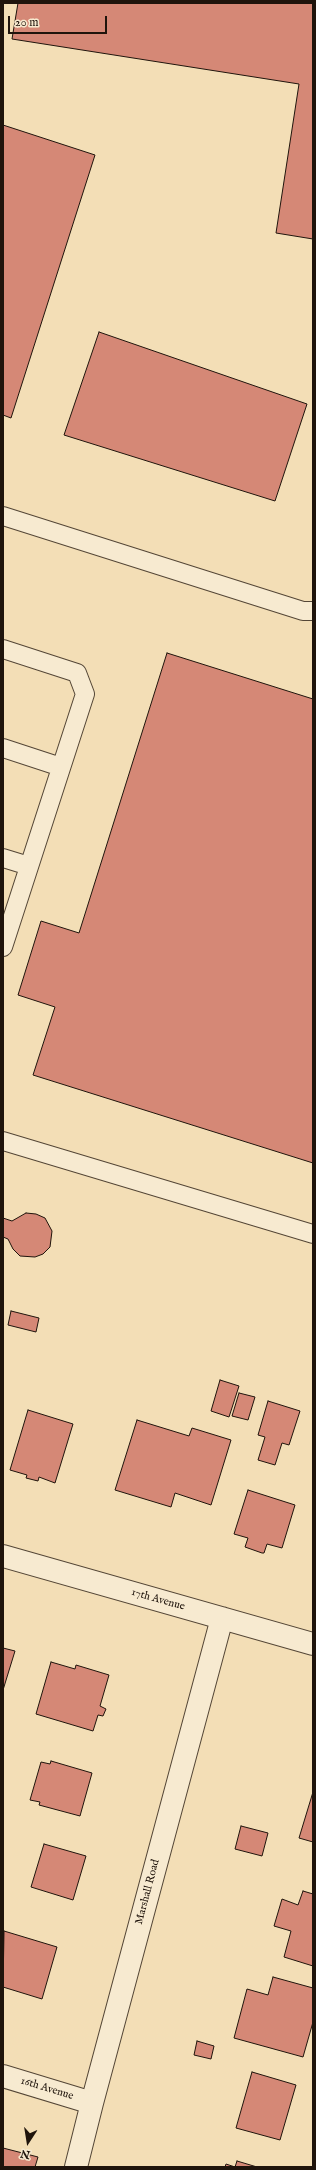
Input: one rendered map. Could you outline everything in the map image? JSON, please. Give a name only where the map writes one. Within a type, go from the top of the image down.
[{"type":"street","name":"17th Avenue","points":[[3,1556],[313,1644]]},
{"type":"street","name":"Marshall Road","points":[[76,2167],[222,1618]]},
{"type":"street","name":"16th Avenue","points":[[3,2076],[92,2103]]},
{"type":"lane","points":[[3,516],[303,611],[313,611]]},
{"type":"lane","points":[[3,649],[77,673],[85,694],[3,947]]},
{"type":"lane","points":[[3,748],[61,767]]},
{"type":"lane","points":[[3,858],[29,866]]},
{"type":"lane","points":[[3,1141],[313,1234]]},
{"type":"building","points":[[18,3],[313,3],[313,239],[276,233],[299,84],[12,39]]},
{"type":"building","points":[[3,125],[95,155],[11,418],[3,415]]},
{"type":"building","points":[[99,332],[307,404],[275,501],[64,435]]},
{"type":"building","points":[[167,653],[313,699],[313,1163],[33,1075],[55,1007],[18,995],[41,921],[79,933]]},
{"type":"building","points":[[26,1213],[36,1214],[45,1218],[52,1231],[50,1247],[43,1254],[35,1257],[20,1256],[13,1249],[8,1239],[3,1237],[3,1218],[12,1221]]},
{"type":"building","points":[[11,1311],[39,1318],[36,1332],[8,1325]]},
{"type":"building","points":[[220,1380],[239,1386],[229,1417],[211,1411]]},
{"type":"building","points":[[239,1393],[255,1397],[248,1420],[232,1416]]},
{"type":"building","points":[[268,1401],[300,1411],[289,1445],[282,1443],[275,1465],[258,1460],[265,1437],[258,1435]]},
{"type":"building","points":[[28,1410],[73,1424],[55,1483],[39,1477],[38,1481],[26,1478],[27,1475],[10,1470]]},
{"type":"building","points":[[137,1420],[189,1436],[192,1428],[231,1440],[211,1505],[175,1493],[171,1507],[115,1490]]},
{"type":"building","points":[[248,1490],[295,1505],[282,1548],[267,1544],[264,1553],[262,1553],[245,1547],[248,1538],[234,1534]]},
{"type":"building","points":[[3,1648],[15,1651],[3,1690]]},
{"type":"building","points":[[51,1662],[75,1669],[76,1665],[109,1675],[100,1706],[106,1709],[103,1716],[98,1715],[93,1731],[36,1714]]},
{"type":"building","points":[[51,1761],[92,1773],[80,1816],[39,1805],[40,1802],[30,1800],[41,1762],[50,1764]]},
{"type":"building","points":[[313,1792],[313,1842],[299,1838]]},
{"type":"building","points":[[241,1826],[268,1833],[262,1856],[235,1849]]},
{"type":"building","points":[[44,1844],[86,1856],[73,1900],[31,1887]]},
{"type":"building","points":[[303,1891],[313,1894],[313,1966],[284,1957],[291,1931],[274,1926],[282,1899],[298,1905]]},
{"type":"building","points":[[4,1931],[57,1947],[42,1999],[3,1987]]},
{"type":"building","points":[[273,1977],[313,1988],[313,2022],[303,2057],[234,2038],[247,1989],[268,1995]]},
{"type":"building","points":[[197,2041],[214,2046],[211,2059],[194,2055]]},
{"type":"building","points":[[252,2072],[296,2085],[280,2140],[236,2128]]},
{"type":"building","points":[[3,2148],[38,2157],[35,2167],[3,2167]]},
{"type":"building","points":[[237,2161],[257,2167],[235,2167]]},
{"type":"building","points":[[226,2164],[235,2167],[225,2167]]}]
